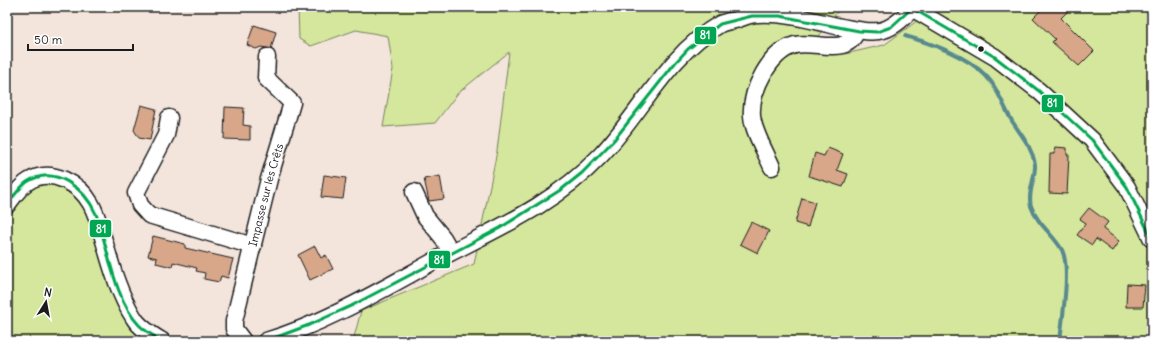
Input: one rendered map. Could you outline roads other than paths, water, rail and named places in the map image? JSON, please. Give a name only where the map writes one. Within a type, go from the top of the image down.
[{"type":"street","points":[[266,341],[293,333],[338,312],[451,252],[527,214],[571,183],[601,155],[620,133],[666,70],[697,41],[721,24],[757,14],[797,17],[857,30],[882,31],[900,21],[913,8],[994,57],[1039,91],[1092,140],[1127,187],[1152,239]]},
{"type":"street","points":[[772,167],[752,116],[754,97],[759,80],[770,63],[782,51],[794,45],[807,44],[835,46],[847,44],[854,38],[857,30]]},
{"type":"street","name":"Impasse sur les Crêts","points":[[243,341],[234,329],[234,321],[269,179],[292,103],[266,78],[267,57]]},
{"type":"street","points":[[169,118],[166,135],[136,193],[140,205],[150,215],[253,246]]},
{"type":"street","points":[[7,205],[18,190],[30,180],[44,176],[55,176],[68,181],[80,190],[90,203],[98,219],[112,269],[134,319],[147,337],[162,341]]},
{"type":"street","points":[[414,192],[425,216],[443,238],[451,252]]},
{"type":"waterway","points":[[905,36],[953,53],[975,66],[984,74],[992,83],[1012,121],[1029,147],[1035,164],[1030,196],[1031,206],[1041,224],[1062,250],[1065,258],[1066,281],[1060,341]]}]
